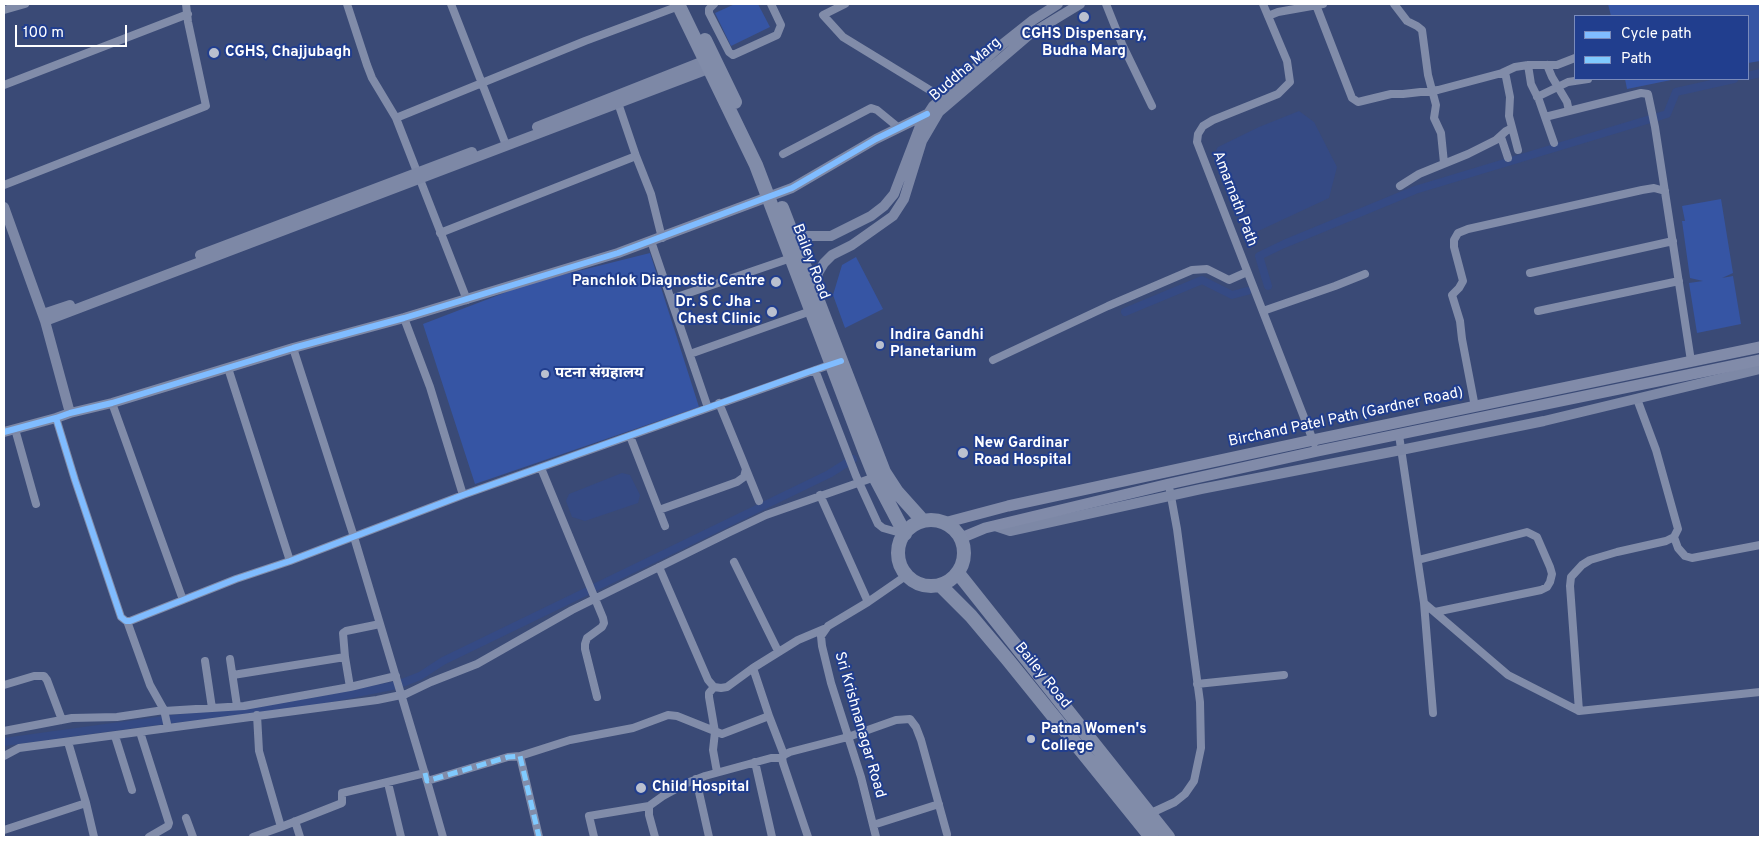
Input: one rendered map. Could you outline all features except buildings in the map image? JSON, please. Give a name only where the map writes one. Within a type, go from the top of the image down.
[{"type":"highway","name":"Bailey Road","points":[[681,4],[756,165],[791,230],[815,294],[836,363],[875,477],[905,534]]},
{"type":"highway","name":"Bailey Road","points":[[773,196],[790,258],[811,310],[884,472],[897,492],[923,521]]},
{"type":"highway","points":[[930,520],[944,523],[956,532],[963,545],[964,559],[958,573],[940,585],[919,584],[902,569],[899,554],[901,540],[910,528],[923,521],[930,520]]},
{"type":"highway","points":[[958,573],[1168,837]]},
{"type":"highway","name":"Bailey Road","points":[[940,585],[972,616],[1151,837]]},
{"type":"main road","name":"Birchand Patel Path (Gardner Road)","points":[[960,538],[995,526],[1475,407],[1758,347]]},
{"type":"main road","name":"Birchand Patel Path (Gardner Road)","points":[[1315,446],[1399,435],[1760,360]]},
{"type":"main road","name":"Birchand Patel Path (Gardner Road)","points":[[944,523],[1008,506],[1169,484]]},
{"type":"street","points":[[4,10],[24,4]]},
{"type":"street","points":[[4,185],[206,106],[188,22],[186,4]]},
{"type":"street","points":[[347,4],[372,78],[396,118],[467,300]]},
{"type":"street","points":[[451,4],[481,82],[508,141]]},
{"type":"street","points":[[396,118],[481,82],[681,4]]},
{"type":"street","points":[[714,4],[709,9],[709,13],[729,52],[733,56],[777,35],[781,25],[771,4]]},
{"type":"street","points":[[844,4],[823,15],[843,37],[946,100]]},
{"type":"street","name":"Buddha Marg","points":[[791,230],[805,236],[831,236],[871,216],[884,206],[894,194],[914,137],[927,114],[946,100],[999,47],[1052,9],[1080,4]]},
{"type":"street","points":[[1106,4],[1122,44],[1152,106]]},
{"type":"street","name":"Amarnath Path","points":[[1263,4],[1287,61],[1290,82],[1278,94],[1213,120],[1203,126],[1198,134],[1197,142],[1315,446]]},
{"type":"street","points":[[1268,16],[1278,12],[1319,4],[1352,98],[1358,102],[1391,94],[1433,90],[1505,72],[1515,67],[1557,65],[1574,58]]},
{"type":"street","points":[[1394,4],[1407,21],[1422,30],[1428,75],[1436,109],[1433,114],[1441,133],[1444,163]]},
{"type":"street","points":[[4,85],[188,14]]},
{"type":"street","points":[[44,318],[617,100],[709,64],[729,52]]},
{"type":"street","points":[[1528,65],[1531,84],[1546,117],[1554,143]]},
{"type":"street","points":[[1547,65],[1567,102],[1569,111]]},
{"type":"street","points":[[1505,72],[1510,97],[1509,116],[1518,150]]},
{"type":"street","points":[[1537,97],[1573,81],[1580,80]]},
{"type":"street","points":[[1546,117],[1641,93],[1648,94],[1655,127],[1691,361]]},
{"type":"street","points":[[617,100],[651,194],[662,238]]},
{"type":"street","name":"Buddha Marg","points":[[815,294],[818,273],[832,255],[852,245],[893,216],[904,199],[922,142],[946,100]]},
{"type":"street","points":[[783,154],[871,108],[877,110],[899,128]]},
{"type":"street","points":[[4,432],[112,403],[293,348],[467,300],[662,238],[792,188],[927,114]]},
{"type":"street","points":[[1400,186],[1420,174],[1468,154],[1501,137],[1506,130],[1512,128]]},
{"type":"street","points":[[1501,137],[1508,158]]},
{"type":"street","points":[[440,233],[636,156]]},
{"type":"street","points":[[1475,407],[1460,321],[1452,295],[1463,281],[1454,247],[1454,240],[1458,233],[1642,190],[1654,188],[1665,191]]},
{"type":"street","points":[[4,207],[44,318],[70,413]]},
{"type":"street","points":[[651,241],[708,408]]},
{"type":"street","points":[[1530,273],[1673,241]]},
{"type":"street","points":[[671,300],[790,258]]},
{"type":"street","points":[[993,360],[1108,306],[1192,270],[1207,269],[1229,280],[1247,272]]},
{"type":"street","points":[[1263,311],[1366,274]]},
{"type":"street","points":[[1538,312],[1679,281]]},
{"type":"street","points":[[690,354],[811,310]]},
{"type":"street","points":[[404,318],[430,387],[463,495]]},
{"type":"street","points":[[293,348],[354,537],[443,837]]},
{"type":"street","points":[[56,418],[121,617],[127,621],[136,620],[236,579],[290,561],[463,495],[836,363]]},
{"type":"street","points":[[228,368],[290,561]]},
{"type":"street","points":[[1149,814],[1175,802],[1185,794],[1194,781],[1202,748],[1202,727],[1197,684],[1177,528],[1169,484],[1401,450],[1544,421],[1760,369]]},
{"type":"street","points":[[815,370],[857,479],[878,524],[883,528],[905,534]]},
{"type":"street","points":[[1579,711],[1571,578],[1574,573],[1590,560],[1616,552],[1658,544],[1674,537],[1678,528],[1656,450],[1634,386]]},
{"type":"street","points":[[112,403],[182,600]]},
{"type":"street","points":[[719,404],[759,501]]},
{"type":"street","points":[[15,429],[36,504]]},
{"type":"street","points":[[1399,435],[1424,603],[1433,713]]},
{"type":"street","points":[[630,436],[665,526]]},
{"type":"street","points":[[541,468],[595,596],[604,623],[587,638],[585,649],[598,697]]},
{"type":"street","points":[[659,510],[737,482],[744,478],[746,470]]},
{"type":"street","points":[[4,756],[19,748],[377,700],[401,693],[477,664],[595,596],[766,515],[857,479],[875,477]]},
{"type":"street","points":[[820,495],[868,602]]},
{"type":"street","points":[[1418,560],[1527,532],[1537,538],[1550,567],[1552,574],[1547,587],[1435,612]]},
{"type":"street","points":[[1674,537],[1678,548],[1685,556],[1692,558],[1760,545]]},
{"type":"street","points":[[734,562],[778,652]]},
{"type":"street","points":[[659,567],[706,675],[714,686],[721,688],[727,687],[778,652],[824,629],[907,575]]},
{"type":"street","points":[[1424,603],[1508,675],[1579,711],[1760,692]]},
{"type":"street","points":[[127,621],[150,685],[165,712],[168,727]]},
{"type":"street","points":[[350,687],[345,657],[344,632],[380,624]]},
{"type":"street","name":"Sri Krishnanagar Road","points":[[824,629],[821,640],[828,672],[876,837]]},
{"type":"street","points":[[233,675],[345,657]]},
{"type":"street","points":[[230,659],[237,706]]},
{"type":"street","points":[[205,661],[212,708]]},
{"type":"street","points":[[753,668],[783,756],[790,787],[808,837]]},
{"type":"street","points":[[1197,684],[1284,675]]},
{"type":"street","points":[[4,685],[34,676],[44,676],[62,720]]},
{"type":"street","points":[[4,731],[72,718],[117,717],[237,706],[396,678]]},
{"type":"street","points":[[714,686],[708,697],[715,732],[713,750],[717,772]]},
{"type":"street","points":[[257,715],[259,751],[281,827]]},
{"type":"street","points":[[253,837],[342,803],[342,793],[520,756],[570,740],[639,726],[668,715],[677,716],[715,732],[726,733],[769,716]]},
{"type":"street","points":[[594,837],[589,816],[648,806],[674,789],[717,772],[783,756],[790,752],[848,737],[896,720],[910,719],[916,727],[947,834]]},
{"type":"street","points":[[140,732],[169,824],[149,837]]},
{"type":"street","points":[[115,736],[132,790]]},
{"type":"street","points":[[68,742],[94,837]]},
{"type":"street","points":[[520,756],[539,837]]},
{"type":"street","points":[[755,762],[772,837]]},
{"type":"street","points":[[696,779],[709,837]]},
{"type":"street","points":[[388,782],[401,837]]},
{"type":"street","points":[[4,830],[86,803]]},
{"type":"street","points":[[873,825],[939,804]]},
{"type":"street","points":[[648,806],[655,837]]},
{"type":"street","points":[[186,818],[193,837]]},
{"type":"street","points":[[295,821],[300,837]]},
{"type":"shaded area","points":[[735,4],[758,4],[770,27],[731,46],[715,13]]},
{"type":"shaded area","points":[[1608,4],[1760,4],[1760,61],[1749,63],[1749,15],[1611,15]]},
{"type":"shaded area","points":[[1625,80],[1671,80],[1627,89]]},
{"type":"shaded area","points":[[1299,111],[1314,122],[1337,167],[1329,198],[1254,233],[1244,231],[1214,154],[1218,147],[1259,127]]},
{"type":"shaded area","points":[[1721,199],[1733,273],[1722,278],[1733,276],[1741,324],[1697,333],[1689,283],[1703,281],[1690,278],[1682,221],[1685,221],[1682,206]]},
{"type":"shaded area","points":[[650,253],[699,407],[475,484],[423,324],[530,283]]},
{"type":"shaded area","points":[[856,257],[883,309],[845,328],[833,295],[842,265]]},
{"type":"shaded area","points":[[622,473],[630,475],[640,495],[638,503],[585,521],[572,517],[566,501],[569,494]]},
{"type":"waterway","points":[[1749,76],[1760,73]]},
{"type":"waterway","points":[[1268,286],[1259,256],[1284,244],[1415,190],[1667,114],[1676,92],[1730,80]]},
{"type":"waterway","points":[[1125,312],[1202,280],[1232,295],[1247,291]]},
{"type":"waterway","points":[[4,742],[311,702],[397,685],[420,676],[443,661],[829,474],[853,459]]},
{"type":"marked path","points":[[425,773],[427,781],[508,757],[520,756],[539,837]]},
{"type":"cycle path","points":[[4,432],[112,403],[293,348],[404,318],[618,253],[792,188],[876,139],[927,114]]},
{"type":"cycle path","points":[[56,418],[121,617],[126,621],[130,621],[236,579],[290,561],[463,495],[841,361]]},
{"type":"place","name":"CGHS Dispensary, Budha Marg","points":[[1084,17]]},
{"type":"place","name":"CGHS, Chajjubagh","points":[[214,53]]},
{"type":"place","name":"Panchlok Diagnostic Centre","points":[[776,282]]},
{"type":"place","name":"Dr. S C Jha - Chest Clinic","points":[[772,312]]},
{"type":"place","name":"Indira Gandhi Planetarium","points":[[880,345]]},
{"type":"place","name":"पटना संग्रहालय","points":[[545,374]]},
{"type":"place","name":"New Gardinar Road Hospital","points":[[963,453]]},
{"type":"place","name":"Patna Women's College","points":[[1031,739]]},
{"type":"place","name":"Child Hospital","points":[[641,788]]}]
